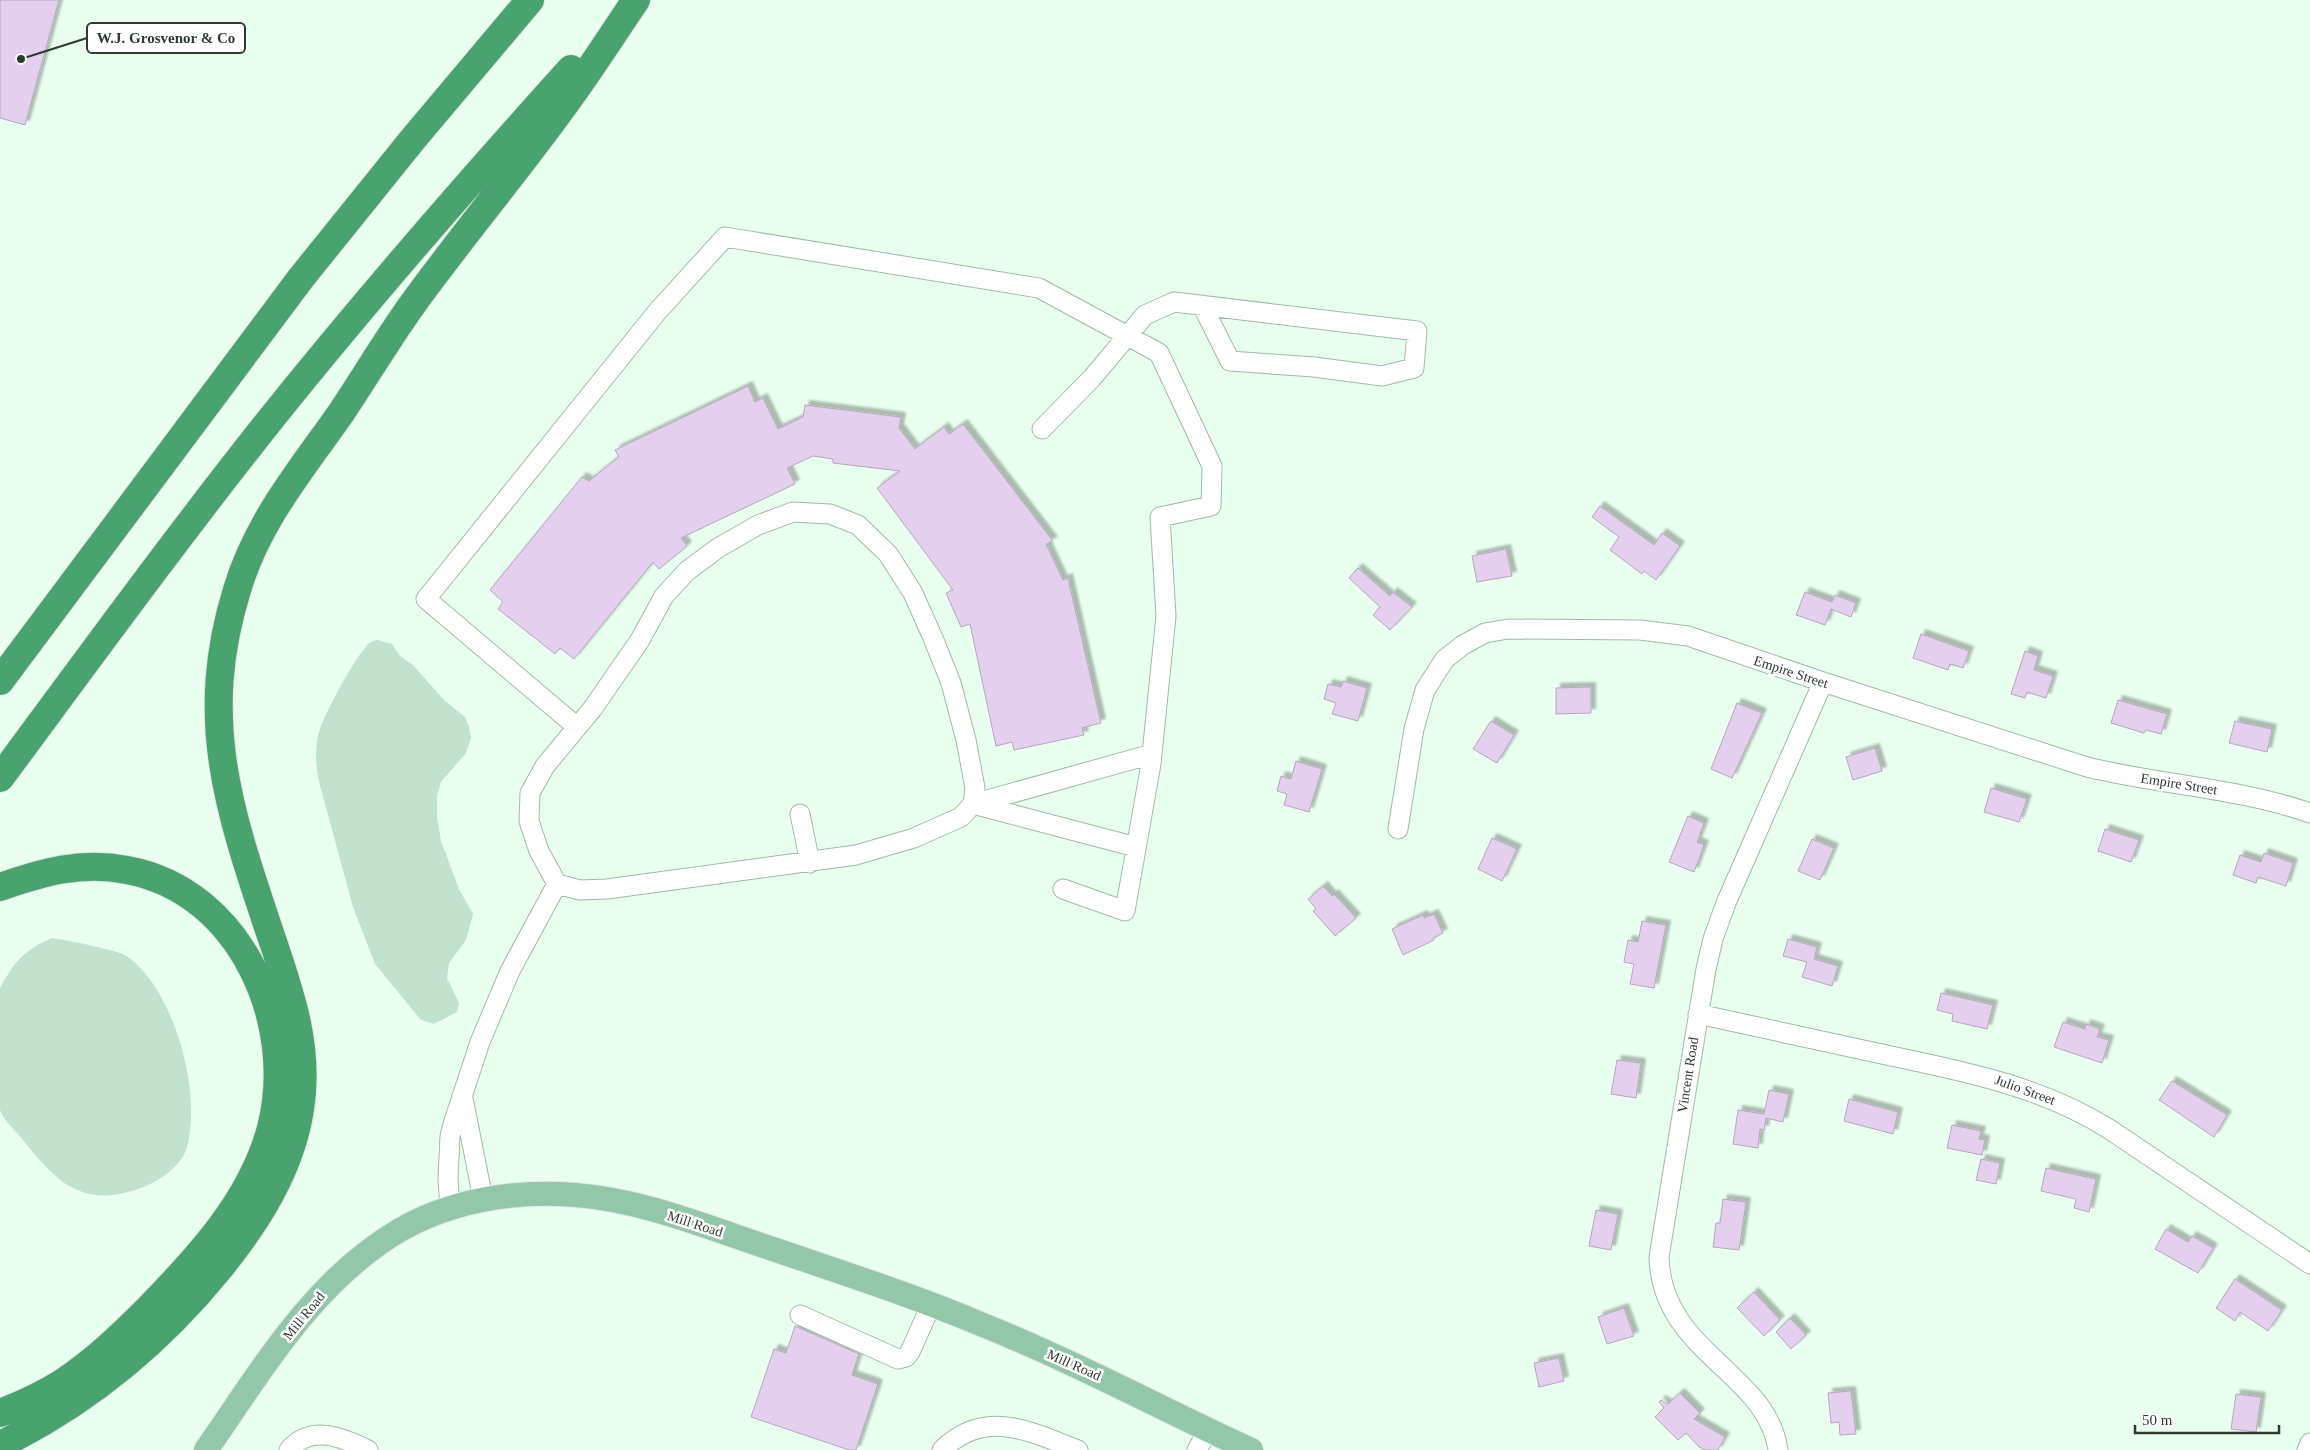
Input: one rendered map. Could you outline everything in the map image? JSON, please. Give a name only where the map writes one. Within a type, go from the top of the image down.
[{"type":"highway","points":[[0,681],[301,278],[419,132],[530,0]]},
{"type":"highway","points":[[0,778],[177,539],[272,418],[453,199],[635,0]]},
{"type":"highway","points":[[0,1445],[46,1422],[74,1405],[106,1381],[153,1340],[224,1263],[243,1238],[278,1180],[297,1128],[301,1105],[303,1053],[292,1000],[240,839],[226,788],[218,722],[218,683],[224,639],[238,586],[251,551],[280,498],[340,413],[410,308],[573,94],[635,0]]},
{"type":"highway","points":[[0,887],[52,870],[90,866],[142,873],[159,878],[191,896],[208,910],[236,941],[259,983],[276,1040],[278,1082],[270,1130],[259,1161],[244,1192],[193,1262],[116,1341],[90,1363],[36,1397],[0,1414]]},
{"type":"main road","name":"Mill Road","points":[[206,1450],[300,1317],[330,1284],[361,1256],[401,1230],[450,1208],[483,1199],[528,1194],[575,1195],[620,1202],[721,1232],[931,1305],[983,1324],[1116,1384],[1202,1440],[1252,1450]]},
{"type":"street","points":[[577,728],[426,599],[657,312],[725,237],[1039,288],[1160,353],[1212,466],[1211,506],[1160,518],[1166,616],[1152,754],[1125,911],[1063,889]]},
{"type":"street","points":[[1042,429],[1092,378],[1126,335],[1145,315],[1174,302],[1202,305],[1417,331],[1414,368],[1382,376],[1314,367],[1230,361],[1202,305]]},
{"type":"street","points":[[793,512],[830,514],[858,525],[888,554],[913,593],[951,683],[975,788],[973,804],[961,818],[914,838],[856,855],[607,889],[580,890],[557,884],[539,851],[529,820],[530,793],[545,766],[577,728],[640,640],[664,596],[686,571],[718,548],[758,525],[793,512]]},
{"type":"street","name":"Empire Street","points":[[1398,829],[1414,728],[1425,690],[1445,659],[1463,645],[1485,633],[1508,629],[1640,630],[1688,636],[1822,682],[2087,767],[2135,778],[2264,798],[2310,813]]},
{"type":"street","name":"Vincent Road","points":[[1778,1450],[1774,1433],[1761,1408],[1679,1320],[1667,1299],[1661,1280],[1661,1242],[1698,1014],[1713,939],[1719,920],[1822,682]]},
{"type":"street","points":[[973,804],[1152,754]]},
{"type":"street","points":[[973,804],[1136,847]]},
{"type":"street","points":[[800,814],[810,862]]},
{"type":"street","points":[[450,1208],[448,1179],[450,1136],[480,1042],[510,971],[557,884]]},
{"type":"street","name":"Julio Street","points":[[1698,1014],[1988,1077],[2057,1101],[2085,1114],[2109,1129],[2310,1264]]},
{"type":"street","points":[[462,1097],[483,1199]]},
{"type":"street","points":[[800,1315],[898,1359],[906,1357],[910,1352],[931,1305]]},
{"type":"street","points":[[942,1450],[968,1432],[992,1425],[1018,1427],[1078,1450]]},
{"type":"street","points":[[289,1450],[302,1439],[322,1434],[368,1450]]},
{"type":"street","points":[[2307,1450],[2310,1443]]},
{"type":"green space","points":[[377,640],[392,644],[400,656],[413,665],[444,700],[465,717],[471,738],[466,753],[441,782],[437,796],[437,817],[441,841],[459,889],[473,914],[466,940],[449,963],[447,978],[459,1003],[457,1012],[434,1024],[421,1020],[375,964],[353,907],[318,778],[316,746],[325,716],[359,655],[369,644]]},
{"type":"green space","points":[[52,938],[104,948],[128,957],[145,973],[159,993],[181,1044],[191,1099],[191,1125],[187,1147],[175,1167],[155,1182],[141,1188],[121,1194],[103,1195],[87,1193],[73,1188],[48,1169],[7,1122],[0,1110],[0,987],[11,969],[21,958],[31,949]]},
{"type":"building","points":[[0,0],[59,0],[25,125],[0,118]]},
{"type":"building","points":[[748,386],[755,402],[763,398],[778,429],[803,417],[805,405],[901,417],[899,428],[915,449],[944,427],[949,434],[963,424],[1053,541],[1046,544],[1063,580],[1068,578],[1101,723],[1082,728],[1084,735],[1014,750],[1012,742],[996,746],[970,624],[961,627],[946,593],[953,590],[877,488],[900,471],[833,463],[833,459],[813,456],[787,468],[795,484],[681,538],[687,546],[659,569],[653,562],[574,659],[560,648],[555,654],[498,609],[503,602],[490,590],[582,477],[589,481],[619,457],[615,450]]},
{"type":"building","points":[[1600,506],[1654,545],[1662,533],[1680,546],[1656,580],[1644,571],[1642,574],[1610,550],[1619,537],[1592,517]]},
{"type":"building","points":[[1506,549],[1512,576],[1477,582],[1472,556]]},
{"type":"building","points":[[1358,568],[1390,596],[1393,592],[1412,607],[1390,630],[1373,615],[1380,607],[1349,578]]},
{"type":"building","points":[[1805,592],[1832,602],[1835,595],[1856,603],[1851,617],[1831,609],[1825,625],[1796,615]]},
{"type":"building","points":[[1921,634],[1969,651],[1963,668],[1950,664],[1948,670],[1913,658]]},
{"type":"building","points":[[2025,651],[2038,656],[2034,670],[2053,676],[2046,698],[2027,692],[2025,698],[2011,694]]},
{"type":"building","points":[[1343,681],[1367,688],[1358,721],[1332,714],[1336,703],[1324,699],[1328,684],[1341,687]]},
{"type":"building","points":[[1591,687],[1591,713],[1556,714],[1556,688]]},
{"type":"building","points":[[2118,700],[2167,714],[2161,734],[2146,730],[2144,733],[2111,723]]},
{"type":"building","points":[[1737,703],[1762,713],[1732,778],[1711,769]]},
{"type":"building","points":[[1491,721],[1514,735],[1497,763],[1473,749]]},
{"type":"building","points":[[2235,721],[2272,729],[2267,752],[2229,743]]},
{"type":"building","points":[[1875,748],[1882,771],[1853,780],[1846,757]]},
{"type":"building","points":[[1296,761],[1322,769],[1309,812],[1284,805],[1287,794],[1277,791],[1281,776],[1291,779]]},
{"type":"building","points":[[1991,788],[2027,799],[2019,822],[1984,812]]},
{"type":"building","points":[[1688,816],[1704,823],[1697,842],[1704,845],[1694,872],[1669,862]]},
{"type":"building","points":[[2105,829],[2139,840],[2131,862],[2098,851]]},
{"type":"building","points":[[1492,838],[1517,849],[1502,881],[1478,869]]},
{"type":"building","points":[[1812,839],[1834,848],[1820,880],[1798,871]]},
{"type":"building","points":[[2264,853],[2293,863],[2286,886],[2258,877],[2256,883],[2233,875],[2240,855],[2261,862]]},
{"type":"building","points":[[1323,886],[1332,896],[1334,894],[1356,918],[1335,936],[1313,911],[1316,909],[1308,899]]},
{"type":"building","points":[[1434,914],[1443,933],[1433,938],[1434,940],[1403,955],[1392,929],[1423,915],[1424,918]]},
{"type":"building","points":[[1642,921],[1666,925],[1654,988],[1630,984],[1634,964],[1624,962],[1628,940],[1638,942]]},
{"type":"building","points":[[1788,939],[1817,947],[1814,959],[1838,966],[1832,986],[1802,977],[1807,962],[1783,956]]},
{"type":"building","points":[[1941,993],[1993,1005],[1987,1029],[1952,1021],[1953,1014],[1937,1010]]},
{"type":"building","points":[[2063,1022],[2085,1029],[2086,1024],[2100,1029],[2097,1037],[2109,1040],[2102,1063],[2054,1047]]},
{"type":"building","points":[[1617,1060],[1641,1063],[1636,1098],[1611,1094]]},
{"type":"building","points":[[2172,1081],[2227,1115],[2214,1137],[2159,1100]]},
{"type":"building","points":[[1769,1090],[1789,1094],[1783,1122],[1766,1118],[1764,1130],[1760,1129],[1758,1148],[1733,1144],[1738,1110],[1764,1114]]},
{"type":"building","points":[[1849,1099],[1898,1112],[1893,1134],[1844,1121]]},
{"type":"building","points":[[1952,1125],[1981,1131],[1979,1139],[1985,1140],[1982,1155],[1947,1148]]},
{"type":"building","points":[[1981,1159],[2000,1163],[1996,1184],[1976,1180]]},
{"type":"building","points":[[2046,1168],[2096,1179],[2089,1212],[2074,1208],[2076,1199],[2041,1191]]},
{"type":"building","points":[[1723,1199],[1746,1202],[1739,1250],[1713,1247],[1716,1223],[1720,1223]]},
{"type":"building","points":[[1596,1210],[1618,1214],[1611,1250],[1589,1246]]},
{"type":"building","points":[[2166,1229],[2188,1242],[2192,1236],[2213,1248],[2198,1273],[2155,1249]]},
{"type":"building","points":[[2235,1279],[2282,1310],[2268,1331],[2240,1312],[2235,1321],[2216,1308]]},
{"type":"building","points":[[1754,1292],[1780,1320],[1764,1336],[1737,1308]]},
{"type":"building","points":[[1624,1308],[1634,1336],[1607,1344],[1598,1317]]},
{"type":"building","points":[[1790,1318],[1806,1335],[1791,1349],[1776,1332]]},
{"type":"building","points":[[795,1326],[859,1354],[852,1375],[878,1384],[856,1450],[849,1450],[751,1417],[774,1349],[786,1353]]},
{"type":"building","points":[[1559,1358],[1564,1381],[1539,1387],[1534,1363]]},
{"type":"building","points":[[1851,1391],[1856,1434],[1840,1435],[1839,1422],[1831,1423],[1828,1393]]},
{"type":"building","points":[[1680,1393],[1700,1413],[1694,1419],[1725,1437],[1718,1450],[1705,1450],[1699,1447],[1686,1433],[1678,1440],[1655,1417],[1664,1408],[1659,1402],[1661,1400],[1668,1404]]},
{"type":"building","points":[[2236,1394],[2261,1397],[2256,1432],[2231,1429]]},
{"type":"place","name":"W.J. Grosvenor & Co","points":[[21,59]]}]
